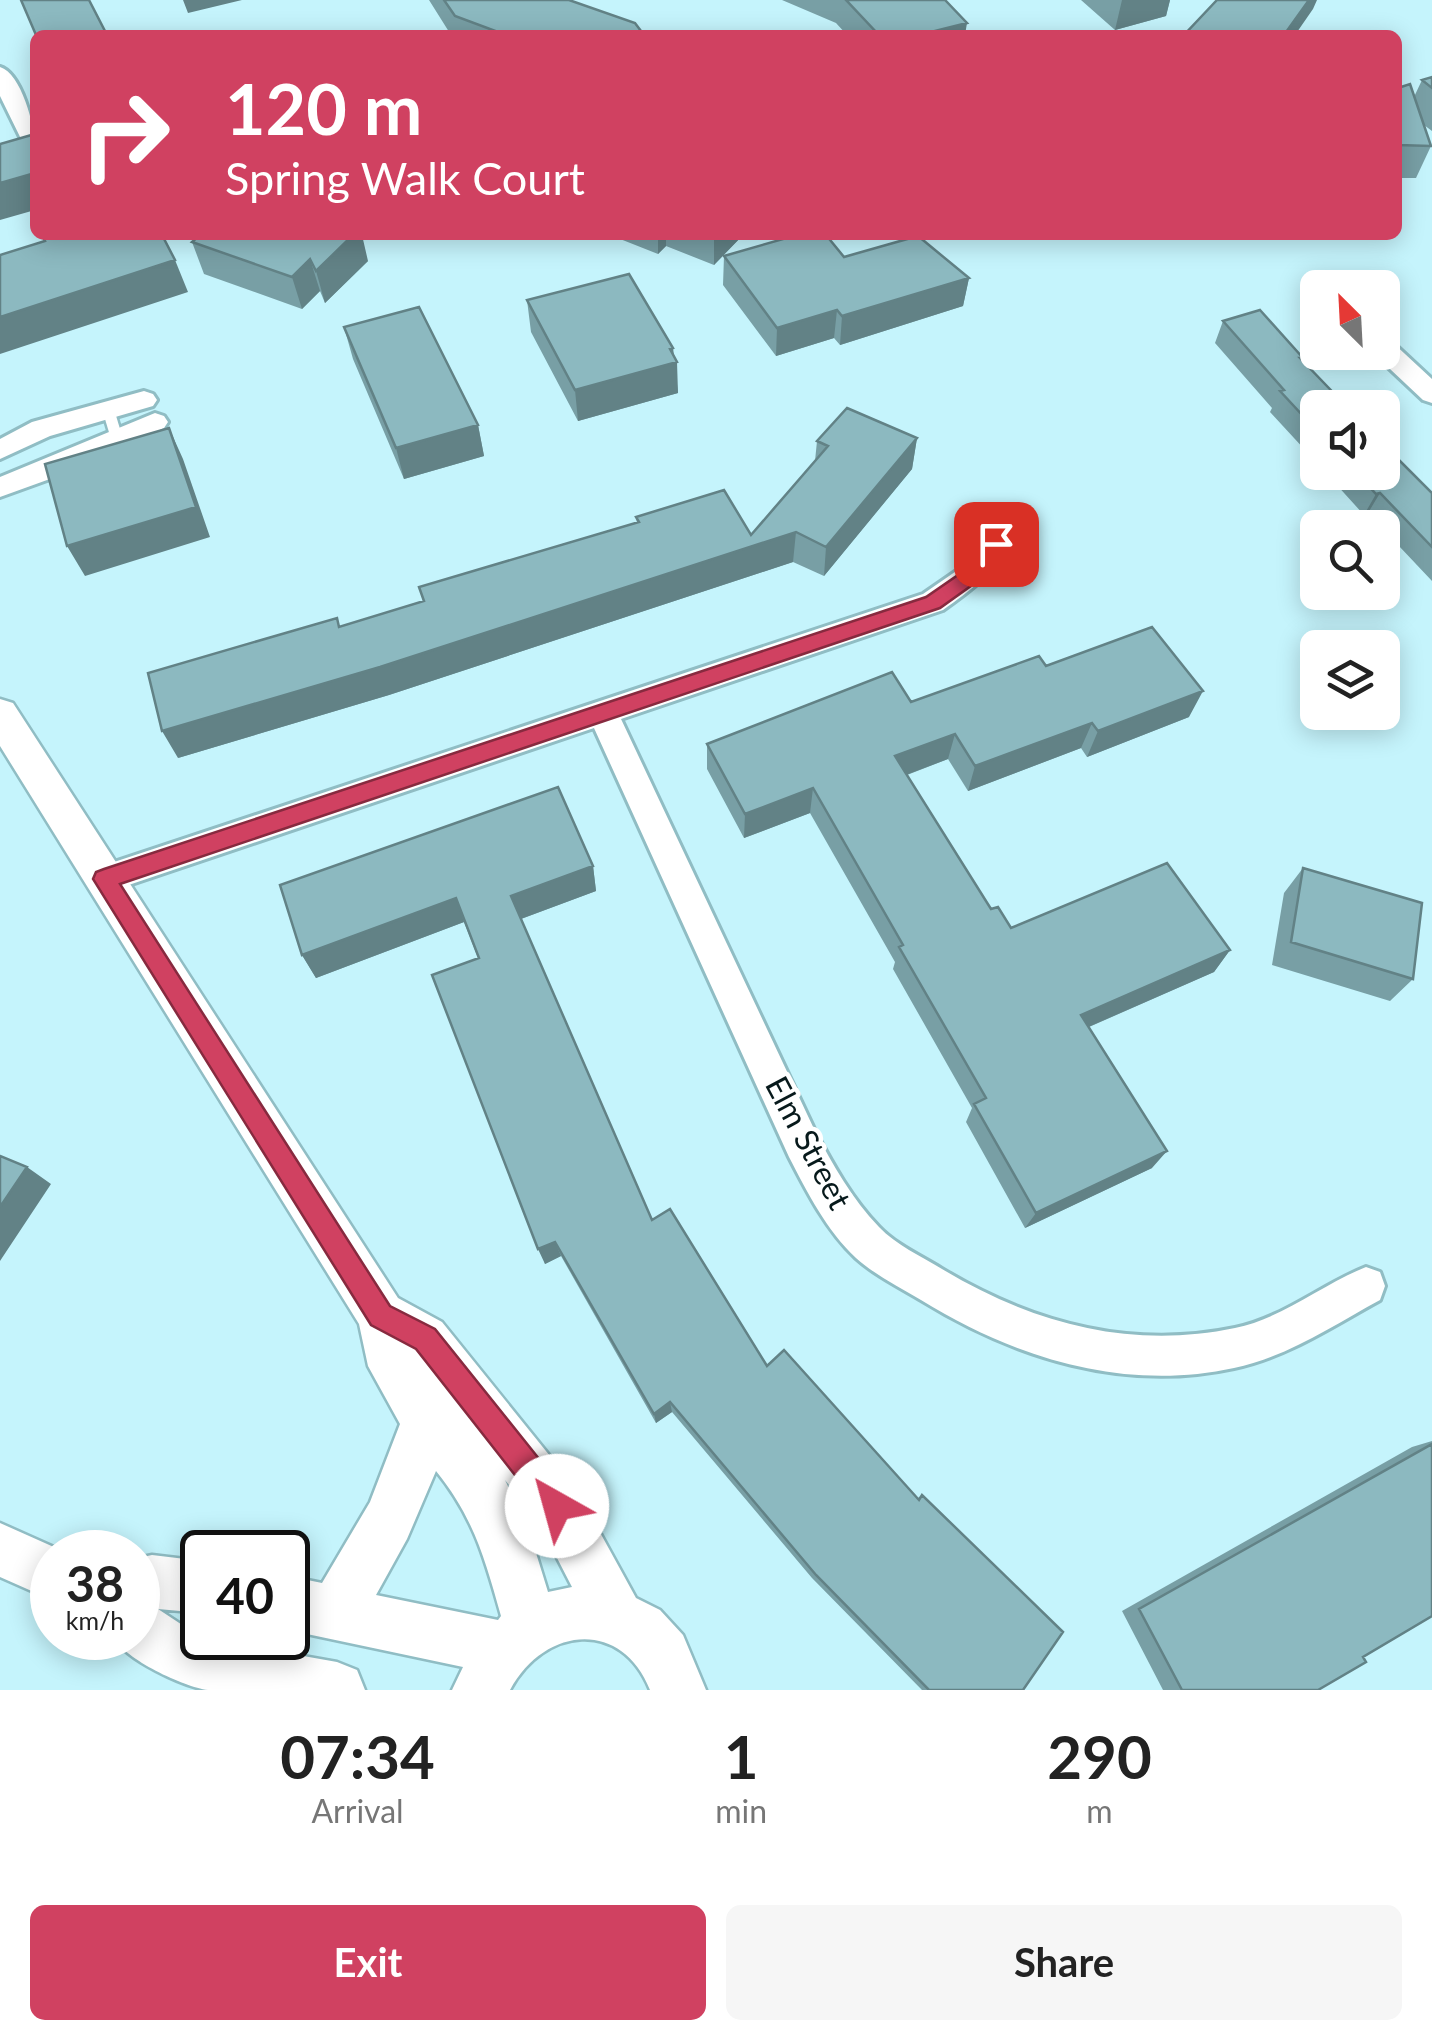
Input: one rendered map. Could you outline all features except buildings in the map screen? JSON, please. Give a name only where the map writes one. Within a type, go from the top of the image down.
[{"type":"street","points":[[0,73],[28,142]]},
{"type":"street","points":[[1400,364],[1432,394]]},
{"type":"street","points":[[0,450],[41,429],[108,410],[149,411],[117,439],[0,486]]},
{"type":"street","points":[[104,879],[933,602],[975,573],[996,544]]},
{"type":"street","name":"Elm Street","points":[[603,712],[802,1144],[827,1192],[868,1243],[962,1305],[1055,1345],[1142,1356],[1236,1348],[1303,1320],[1366,1286]]},
{"type":"street","points":[[0,714],[380,1316],[393,1366],[426,1420],[477,1480],[502,1527],[505,1654]]},
{"type":"street","points":[[380,1316],[426,1339],[546,1492],[616,1616]]},
{"type":"street","points":[[310,1608],[370,1558],[418,1450],[426,1420]]},
{"type":"street","points":[[0,1549],[30,1563]]},
{"type":"street","points":[[310,1608],[505,1654]]},
{"type":"street","points":[[505,1654],[559,1613],[588,1610],[616,1616],[641,1631],[662,1654],[678,1690]]},
{"type":"street","points":[[160,1646],[233,1672],[337,1690]]},
{"type":"lane","points":[[108,410],[117,439]]},
{"type":"route","points":[[557,1506],[426,1339],[380,1316],[104,879],[933,602],[975,573],[996,544]]}]
